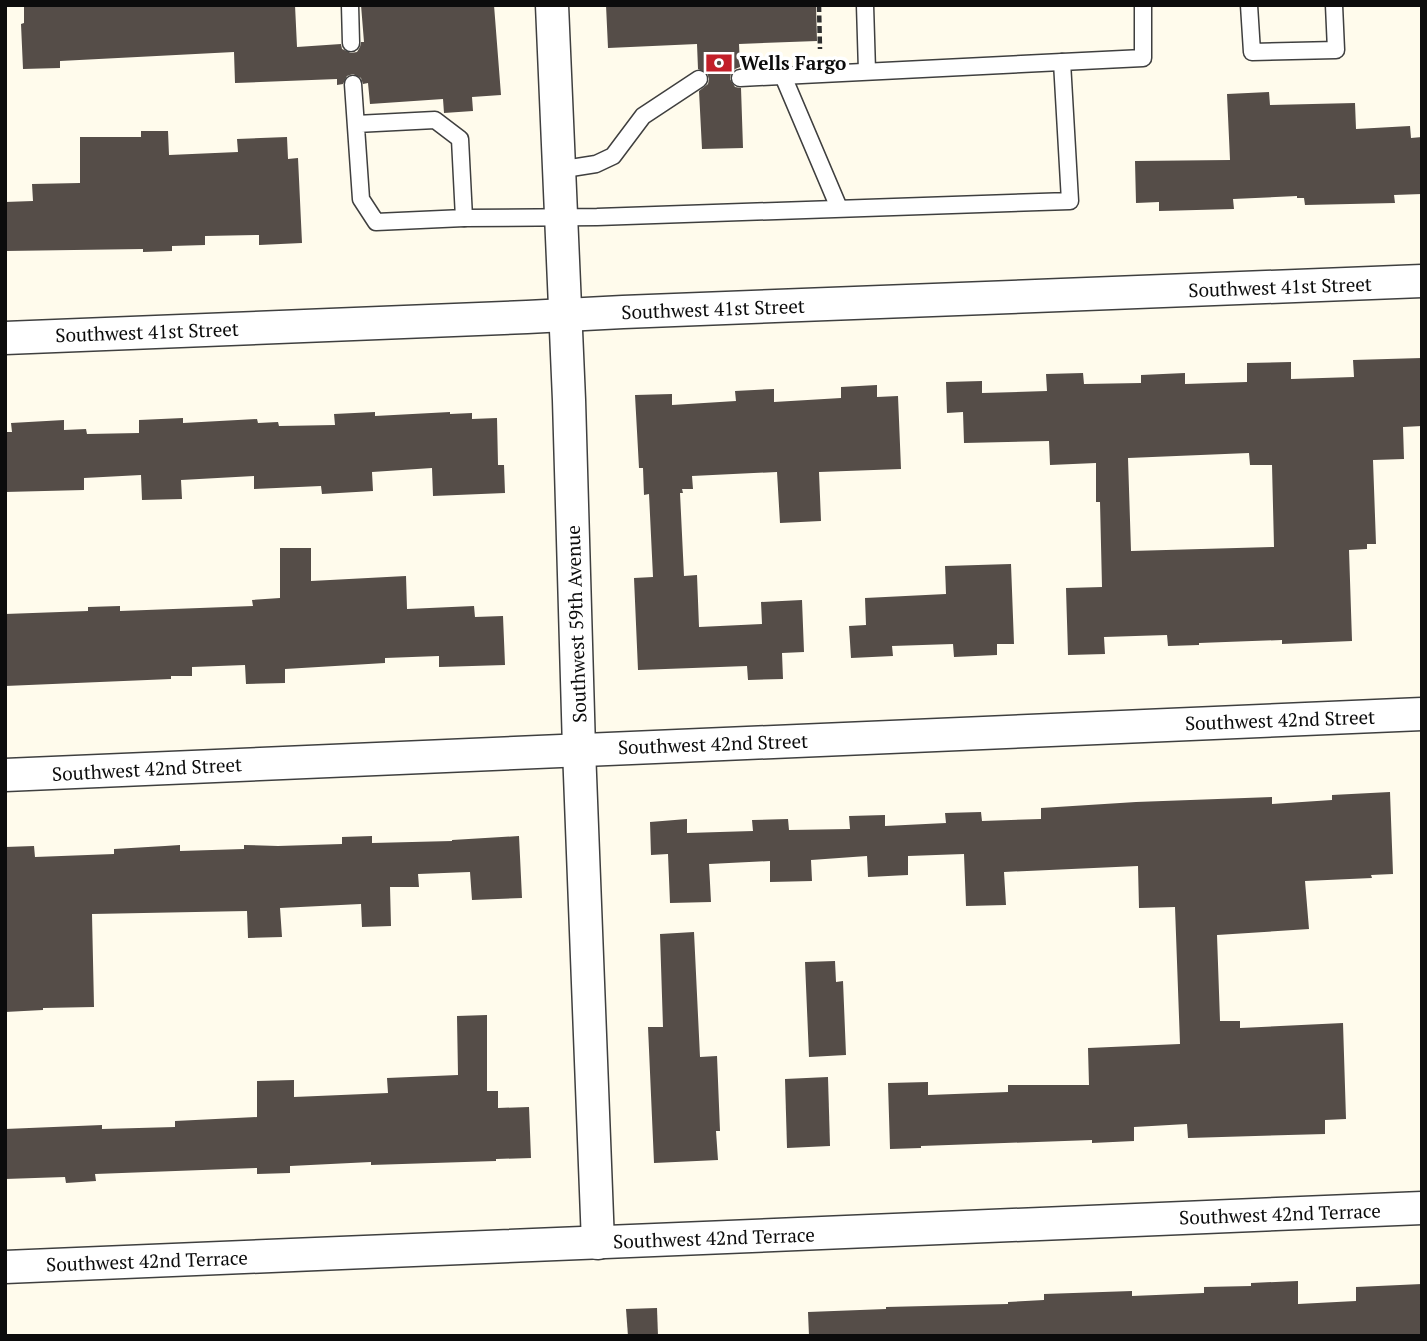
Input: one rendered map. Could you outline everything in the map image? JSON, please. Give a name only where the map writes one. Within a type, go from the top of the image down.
[{"type":"street","name":"Southwest 59th Avenue","points":[[552,5],[569,400],[598,1243]]},
{"type":"street","name":"Southwest 41st Street","points":[[5,338],[1422,281]]},
{"type":"street","name":"Southwest 42nd Street","points":[[5,775],[1422,714]]},
{"type":"street","name":"Southwest 42nd Terrace","points":[[5,1267],[1422,1208]]},
{"type":"lane","points":[[349,5],[351,43]]},
{"type":"lane","points":[[865,5],[867,71]]},
{"type":"lane","points":[[740,78],[1143,58],[1143,5]]},
{"type":"lane","points":[[1249,5],[1252,52],[1336,50],[1334,5]]},
{"type":"lane","points":[[353,84],[361,199],[376,222],[560,217],[1070,201],[1062,62]]},
{"type":"lane","points":[[783,76],[839,208]]},
{"type":"lane","points":[[558,170],[596,164],[613,156],[643,116],[699,79]]},
{"type":"lane","points":[[356,124],[435,120],[460,139],[464,218]]},
{"type":"path","points":[[819,5],[820,49]]},
{"type":"building","points":[[295,5],[297,47],[341,44],[342,49],[351,53],[357,52],[361,42],[364,42],[361,5],[494,5],[501,95],[472,97],[473,111],[444,113],[443,99],[370,104],[368,83],[363,84],[361,78],[353,74],[347,76],[343,84],[337,85],[337,79],[235,83],[234,52],[60,61],[60,68],[23,69],[21,24],[24,23],[24,7]]},
{"type":"building","name":"Wells Fargo","points":[[606,5],[816,5],[817,41],[739,44],[740,67],[731,73],[730,79],[735,87],[741,88],[743,148],[702,149],[699,91],[708,84],[709,79],[707,73],[698,69],[697,44],[608,48]]},
{"type":"building","points":[[1269,92],[1270,105],[1355,103],[1356,129],[1410,126],[1411,138],[1422,137],[1422,194],[1394,195],[1395,203],[1305,205],[1304,198],[1297,196],[1233,199],[1234,209],[1159,211],[1159,202],[1136,203],[1135,161],[1230,160],[1227,94]]},
{"type":"building","points":[[141,131],[168,131],[169,155],[238,152],[237,139],[287,137],[288,159],[298,158],[302,243],[259,245],[259,235],[205,236],[205,245],[172,246],[172,251],[5,251],[5,202],[33,201],[32,184],[80,183],[80,137],[141,137]]},
{"type":"building","points":[[1422,358],[1422,426],[1403,427],[1404,459],[1373,460],[1376,544],[1367,544],[1367,549],[1349,550],[1352,641],[1282,644],[1282,640],[1168,646],[1167,635],[1104,637],[1105,654],[1068,655],[1066,588],[1102,587],[1100,502],[1096,502],[1096,463],[1050,465],[1049,441],[964,443],[963,412],[947,413],[946,382],[982,381],[982,393],[1047,391],[1046,374],[1083,373],[1084,384],[1141,383],[1141,375],[1185,373],[1185,384],[1247,382],[1247,363],[1291,362],[1291,379],[1354,377],[1353,360]],"holes":[[[1249,453],[1250,465],[1272,465],[1274,547],[1131,551],[1128,458]]]},
{"type":"building","points":[[877,385],[877,397],[898,396],[901,469],[819,472],[821,521],[780,523],[777,472],[692,476],[693,489],[682,489],[683,493],[680,493],[684,576],[697,575],[699,627],[762,624],[761,602],[802,600],[804,652],[782,653],[783,679],[748,680],[747,666],[638,670],[634,578],[653,577],[649,494],[644,495],[643,468],[639,468],[635,395],[672,394],[672,405],[736,401],[735,391],[774,389],[774,402],[841,398],[841,387]]},
{"type":"building","points":[[375,412],[375,416],[450,412],[472,413],[472,419],[497,418],[498,465],[504,465],[505,493],[433,496],[432,468],[372,472],[373,491],[322,494],[321,486],[254,489],[254,476],[181,480],[182,499],[142,500],[141,475],[84,478],[84,490],[5,492],[5,432],[12,432],[11,423],[64,420],[64,430],[86,429],[87,434],[139,433],[139,420],[183,418],[183,423],[257,419],[258,423],[278,422],[279,426],[335,425],[334,414]]},
{"type":"building","points":[[280,548],[311,548],[311,581],[406,576],[407,609],[474,606],[475,617],[503,616],[505,665],[439,667],[439,656],[385,658],[385,663],[285,669],[285,683],[246,684],[245,665],[192,667],[192,676],[171,676],[171,679],[5,686],[5,614],[88,611],[88,607],[120,606],[120,611],[253,606],[252,600],[280,598]]},
{"type":"building","points":[[1011,564],[1014,644],[997,644],[997,655],[954,657],[953,644],[892,646],[893,656],[851,658],[849,626],[866,625],[865,598],[946,594],[945,566]]},
{"type":"building","points":[[1390,792],[1393,874],[1371,875],[1372,878],[1305,881],[1309,929],[1217,935],[1220,1021],[1240,1021],[1240,1028],[1343,1023],[1346,1119],[1325,1120],[1325,1134],[1188,1138],[1187,1124],[1134,1127],[1134,1141],[1092,1143],[1092,1140],[890,1149],[888,1083],[928,1082],[928,1095],[1008,1092],[1008,1085],[1089,1085],[1088,1048],[1180,1044],[1175,907],[1139,908],[1138,866],[1004,872],[1006,905],[966,906],[964,854],[908,856],[908,875],[868,877],[867,856],[811,860],[812,881],[770,882],[770,861],[709,864],[711,902],[670,903],[668,854],[651,855],[650,822],[687,819],[687,833],[753,831],[752,820],[788,819],[789,830],[850,829],[849,816],[885,815],[885,826],[946,823],[945,813],[981,812],[982,821],[1041,819],[1041,808],[1272,797],[1272,804],[1332,800],[1332,795]]},
{"type":"building","points":[[372,836],[372,843],[519,836],[522,898],[472,900],[470,872],[418,874],[419,887],[390,887],[391,926],[362,927],[361,904],[280,908],[282,937],[248,938],[247,911],[92,914],[94,1007],[5,1012],[5,847],[34,846],[35,857],[114,854],[114,849],[180,845],[180,851],[244,849],[244,845],[342,844],[342,837]]},
{"type":"building","points":[[694,932],[700,1057],[717,1056],[720,1131],[716,1131],[718,1160],[654,1163],[648,1027],[663,1027],[660,934]]},
{"type":"building","points":[[835,961],[836,982],[843,981],[846,1055],[809,1057],[805,962]]},
{"type":"building","points":[[487,1015],[487,1091],[498,1091],[498,1108],[529,1107],[531,1158],[290,1166],[290,1173],[257,1174],[257,1168],[95,1174],[96,1181],[66,1183],[65,1177],[5,1179],[5,1129],[102,1125],[102,1129],[175,1127],[175,1121],[257,1117],[257,1081],[294,1080],[294,1097],[388,1093],[387,1078],[458,1075],[457,1016]]},
{"type":"building","points":[[828,1077],[830,1146],[787,1148],[785,1079]]},
{"type":"building","points":[[1298,1281],[1298,1304],[1356,1301],[1356,1287],[1422,1284],[1422,1336],[809,1336],[808,1312],[1008,1304],[1044,1300],[1044,1294],[1132,1291],[1132,1296],[1204,1293],[1204,1287]]},
{"type":"building","points":[[657,1308],[658,1336],[628,1336],[626,1309]]},
{"type":"place","name":"Wells Fargo","points":[[719,63]]}]
